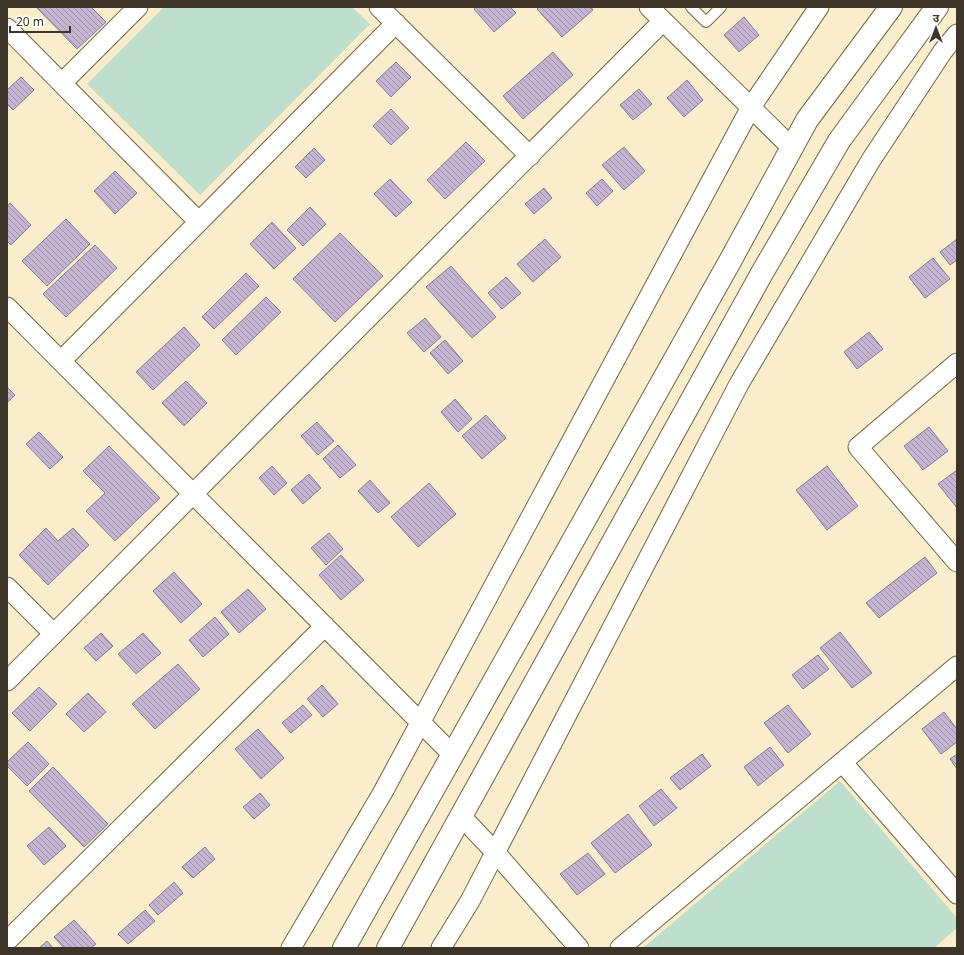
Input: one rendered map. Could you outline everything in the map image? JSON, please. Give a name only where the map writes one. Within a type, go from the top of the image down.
[{"type":"street","points":[[62,83],[138,7]]},
{"type":"street","points":[[379,7],[530,156]]},
{"type":"street","points":[[649,7],[792,148]]},
{"type":"street","points":[[291,948],[383,792],[751,107],[819,7]]},
{"type":"street","points":[[344,948],[726,270],[807,120],[892,7]]},
{"type":"street","points":[[388,948],[762,273],[839,141],[937,7]]},
{"type":"street","points":[[7,681],[664,21]]},
{"type":"street","points":[[61,362],[396,23]]},
{"type":"street","points":[[7,28],[199,222]]},
{"type":"street","points":[[441,948],[470,901],[738,384],[870,160],[943,51],[957,34]]},
{"type":"street","points":[[7,307],[453,755]]},
{"type":"street","points":[[957,363],[858,447],[957,562]]},
{"type":"street","points":[[7,587],[54,634]]},
{"type":"street","points":[[7,941],[325,626]]},
{"type":"street","points":[[620,948],[957,666]]},
{"type":"street","points":[[842,762],[957,894]]},
{"type":"street","points":[[461,816],[495,852],[579,948]]},
{"type":"lane","points":[[691,7],[706,22],[721,7]]},
{"type":"green space","points":[[164,7],[352,7],[370,24],[200,195],[87,84]]},
{"type":"green space","points":[[840,781],[957,918],[957,928],[934,948],[643,948]]},
{"type":"building","points":[[36,7],[91,7],[106,22],[77,49]]},
{"type":"building","points":[[475,7],[510,7],[516,13],[494,32],[474,9]]},
{"type":"building","points":[[539,7],[591,7],[593,10],[562,37],[537,9]]},
{"type":"building","points":[[744,17],[759,35],[739,52],[724,35]]},
{"type":"building","points":[[553,52],[573,75],[523,119],[503,96]]},
{"type":"building","points":[[396,62],[411,77],[391,97],[376,81]]},
{"type":"building","points":[[21,77],[34,90],[13,110],[7,104],[7,90]]},
{"type":"building","points":[[687,80],[703,100],[684,117],[667,98]]},
{"type":"building","points":[[639,89],[652,104],[633,120],[620,105]]},
{"type":"building","points":[[391,109],[409,128],[391,145],[373,126]]},
{"type":"building","points":[[466,142],[485,161],[445,199],[427,180]]},
{"type":"building","points":[[624,147],[645,171],[624,190],[602,165]]},
{"type":"building","points":[[314,148],[325,160],[306,178],[295,167]]},
{"type":"building","points":[[115,171],[137,193],[115,214],[94,191]]},
{"type":"building","points":[[390,179],[412,202],[396,217],[374,194]]},
{"type":"building","points":[[602,179],[613,191],[597,206],[586,193]]},
{"type":"building","points":[[544,188],[552,198],[534,214],[525,204]]},
{"type":"building","points":[[10,203],[31,225],[11,245],[7,241],[7,207]]},
{"type":"building","points":[[310,207],[326,224],[303,246],[287,230]]},
{"type":"building","points":[[66,219],[90,244],[47,286],[22,261]]},
{"type":"building","points":[[272,222],[296,248],[274,269],[250,244]]},
{"type":"building","points":[[340,233],[383,276],[335,322],[293,279]]},
{"type":"building","points":[[545,239],[561,257],[533,282],[517,264]]},
{"type":"building","points":[[957,239],[957,260],[950,265],[940,252]]},
{"type":"building","points":[[95,245],[117,268],[66,317],[43,294]]},
{"type":"building","points":[[933,258],[950,279],[925,298],[909,277]]},
{"type":"building","points":[[451,266],[496,317],[472,338],[426,287]]},
{"type":"building","points":[[246,273],[259,286],[214,329],[202,317]]},
{"type":"building","points":[[506,277],[521,293],[502,309],[488,293]]},
{"type":"building","points":[[266,297],[281,312],[236,355],[222,340]]},
{"type":"building","points":[[425,318],[441,337],[424,352],[407,333]]},
{"type":"building","points":[[184,327],[200,345],[153,390],[136,372]]},
{"type":"building","points":[[869,332],[883,349],[857,369],[844,352]]},
{"type":"building","points":[[445,340],[463,361],[448,374],[430,353]]},
{"type":"building","points":[[186,381],[207,403],[184,426],[162,403]]},
{"type":"building","points":[[7,387],[15,395],[7,403]]},
{"type":"building","points":[[455,399],[472,419],[458,432],[441,412]]},
{"type":"building","points":[[486,415],[506,438],[482,459],[462,436]]},
{"type":"building","points":[[317,422],[334,441],[318,455],[301,436]]},
{"type":"building","points":[[929,427],[948,451],[923,470],[904,446]]},
{"type":"building","points":[[39,432],[63,457],[50,469],[26,444]]},
{"type":"building","points":[[338,445],[356,465],[340,478],[323,459]]},
{"type":"building","points":[[109,446],[160,498],[115,541],[86,511],[105,493],[83,471]]},
{"type":"building","points":[[272,466],[287,483],[274,495],[259,478]]},
{"type":"building","points":[[827,466],[858,506],[827,530],[796,490]]},
{"type":"building","points":[[957,470],[957,508],[938,484]]},
{"type":"building","points":[[309,474],[321,488],[303,504],[291,490]]},
{"type":"building","points":[[370,480],[390,503],[378,513],[358,491]]},
{"type":"building","points":[[429,483],[456,514],[418,547],[391,517]]},
{"type":"building","points":[[46,528],[58,541],[73,528],[89,545],[48,585],[19,555]]},
{"type":"building","points":[[329,533],[343,549],[326,565],[311,548]]},
{"type":"building","points":[[341,555],[364,580],[341,600],[319,575]]},
{"type":"building","points":[[925,557],[937,573],[879,618],[866,603]]},
{"type":"building","points":[[174,572],[202,604],[181,623],[153,591]]},
{"type":"building","points":[[248,589],[266,609],[239,633],[221,612]]},
{"type":"building","points":[[215,617],[229,634],[203,657],[189,640]]},
{"type":"building","points":[[840,632],[872,673],[852,688],[820,648]]},
{"type":"building","points":[[101,633],[113,646],[96,661],[84,648]]},
{"type":"building","points":[[143,633],[161,653],[136,674],[118,654]]},
{"type":"building","points":[[818,655],[829,669],[803,689],[792,675]]},
{"type":"building","points":[[178,664],[200,689],[155,729],[132,704]]},
{"type":"building","points":[[322,685],[338,704],[323,717],[307,699]]},
{"type":"building","points":[[39,687],[57,704],[30,731],[12,713]]},
{"type":"building","points":[[88,693],[106,712],[84,732],[66,714]]},
{"type":"building","points":[[303,705],[312,715],[291,733],[282,723]]},
{"type":"building","points":[[788,705],[811,734],[788,753],[764,723]]},
{"type":"building","points":[[944,712],[957,729],[957,742],[941,754],[922,729]]},
{"type":"building","points":[[258,729],[284,758],[261,779],[235,749]]},
{"type":"building","points":[[28,742],[49,764],[27,786],[7,766],[7,762]]},
{"type":"building","points":[[770,747],[784,765],[758,786],[744,767]]},
{"type":"building","points":[[702,754],[711,766],[680,790],[670,778]]},
{"type":"building","points":[[957,754],[957,769],[950,759]]},
{"type":"building","points":[[53,767],[108,824],[84,847],[29,791]]},
{"type":"building","points":[[661,789],[677,808],[654,826],[639,806]]},
{"type":"building","points":[[260,793],[270,805],[254,819],[243,807]]},
{"type":"building","points":[[628,814],[652,845],[615,873],[591,843]]},
{"type":"building","points":[[49,827],[66,846],[44,865],[27,846]]},
{"type":"building","points":[[205,847],[215,859],[193,878],[182,867]]},
{"type":"building","points":[[588,853],[605,874],[577,895],[560,874]]},
{"type":"building","points":[[174,882],[183,893],[158,915],[149,905]]},
{"type":"building","points":[[145,910],[155,921],[128,944],[118,934]]},
{"type":"building","points":[[74,920],[96,944],[91,948],[64,948],[54,937]]},
{"type":"building","points":[[47,941],[53,948],[39,948]]}]
